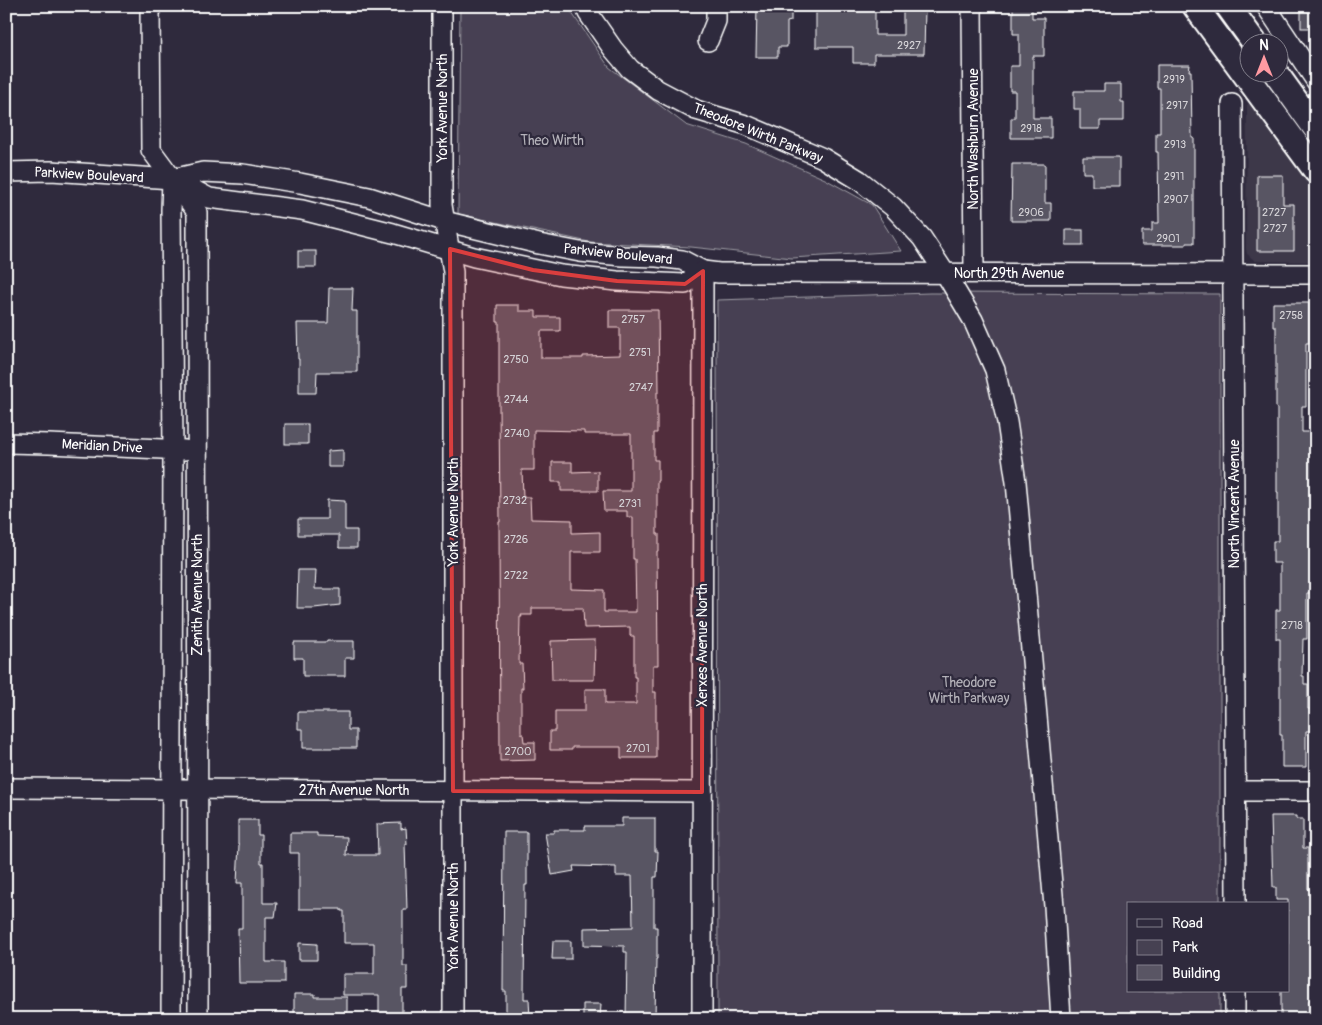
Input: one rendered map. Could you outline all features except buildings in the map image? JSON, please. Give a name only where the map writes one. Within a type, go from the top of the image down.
[{"type":"main road","points":[[1195,6],[1316,171]]},
{"type":"main road","points":[[1228,6],[1247,32]]},
{"type":"main road","points":[[1282,82],[1316,129]]},
{"type":"street","name":"Zenith Avenue North","points":[[150,6],[151,150],[197,212],[198,1019]]},
{"type":"street","name":"York Avenue North","points":[[442,6],[442,195],[444,221],[453,272],[453,1019]]},
{"type":"street","name":"Theodore Wirth Parkway","points":[[585,6],[613,49],[630,69],[658,90],[696,110],[784,140],[823,158],[858,180],[892,207],[922,238],[973,320],[995,370],[1007,422],[1016,482],[1054,906],[1060,1019]]},
{"type":"street","points":[[708,41],[716,21],[716,6]]},
{"type":"street","name":"North Washburn Avenue","points":[[972,6],[974,273]]},
{"type":"street","points":[[1266,6],[1316,81]]},
{"type":"street","name":"North Vincent Avenue","points":[[1232,104],[1236,902]]},
{"type":"street","name":"Parkview Boulevard","points":[[6,172],[51,171],[172,179],[204,172],[243,174],[368,197],[444,221],[539,244],[580,252],[682,260],[703,271],[685,284],[658,284],[561,275],[474,257],[393,233],[302,210],[209,198],[172,179]]},
{"type":"street","name":"Zenith Avenue North","points":[[171,1019],[172,179]]},
{"type":"street","name":"North 29th Avenue","points":[[703,271],[719,273],[1316,274]]},
{"type":"street","name":"Xerxes Avenue North","points":[[702,1019],[703,271]]},
{"type":"street","name":"Meridian Drive","points":[[6,443],[198,451]]},
{"type":"street","name":"27th Avenue North","points":[[6,788],[702,792]]},
{"type":"street","points":[[1236,791],[1316,791]]},
{"type":"street","points":[[1235,992],[1235,1019]]},
{"type":"highlighted area","points":[[450,249],[533,270],[617,281],[685,284],[703,271],[702,792],[453,791]]},
{"type":"shaded area","points":[[1253,101],[1316,189],[1316,262],[1255,261],[1247,254],[1247,105]]},
{"type":"green space","name":"Theo Wirth","points":[[460,6],[567,6],[609,67],[686,125],[746,144],[825,179],[872,205],[901,251],[792,258],[691,247],[589,242],[458,214]]},
{"type":"green space","name":"Theodore Wirth Parkway","points":[[930,293],[1220,294],[1220,902],[1127,902],[1127,992],[1220,992],[1220,1019],[718,1019],[717,300]]}]
